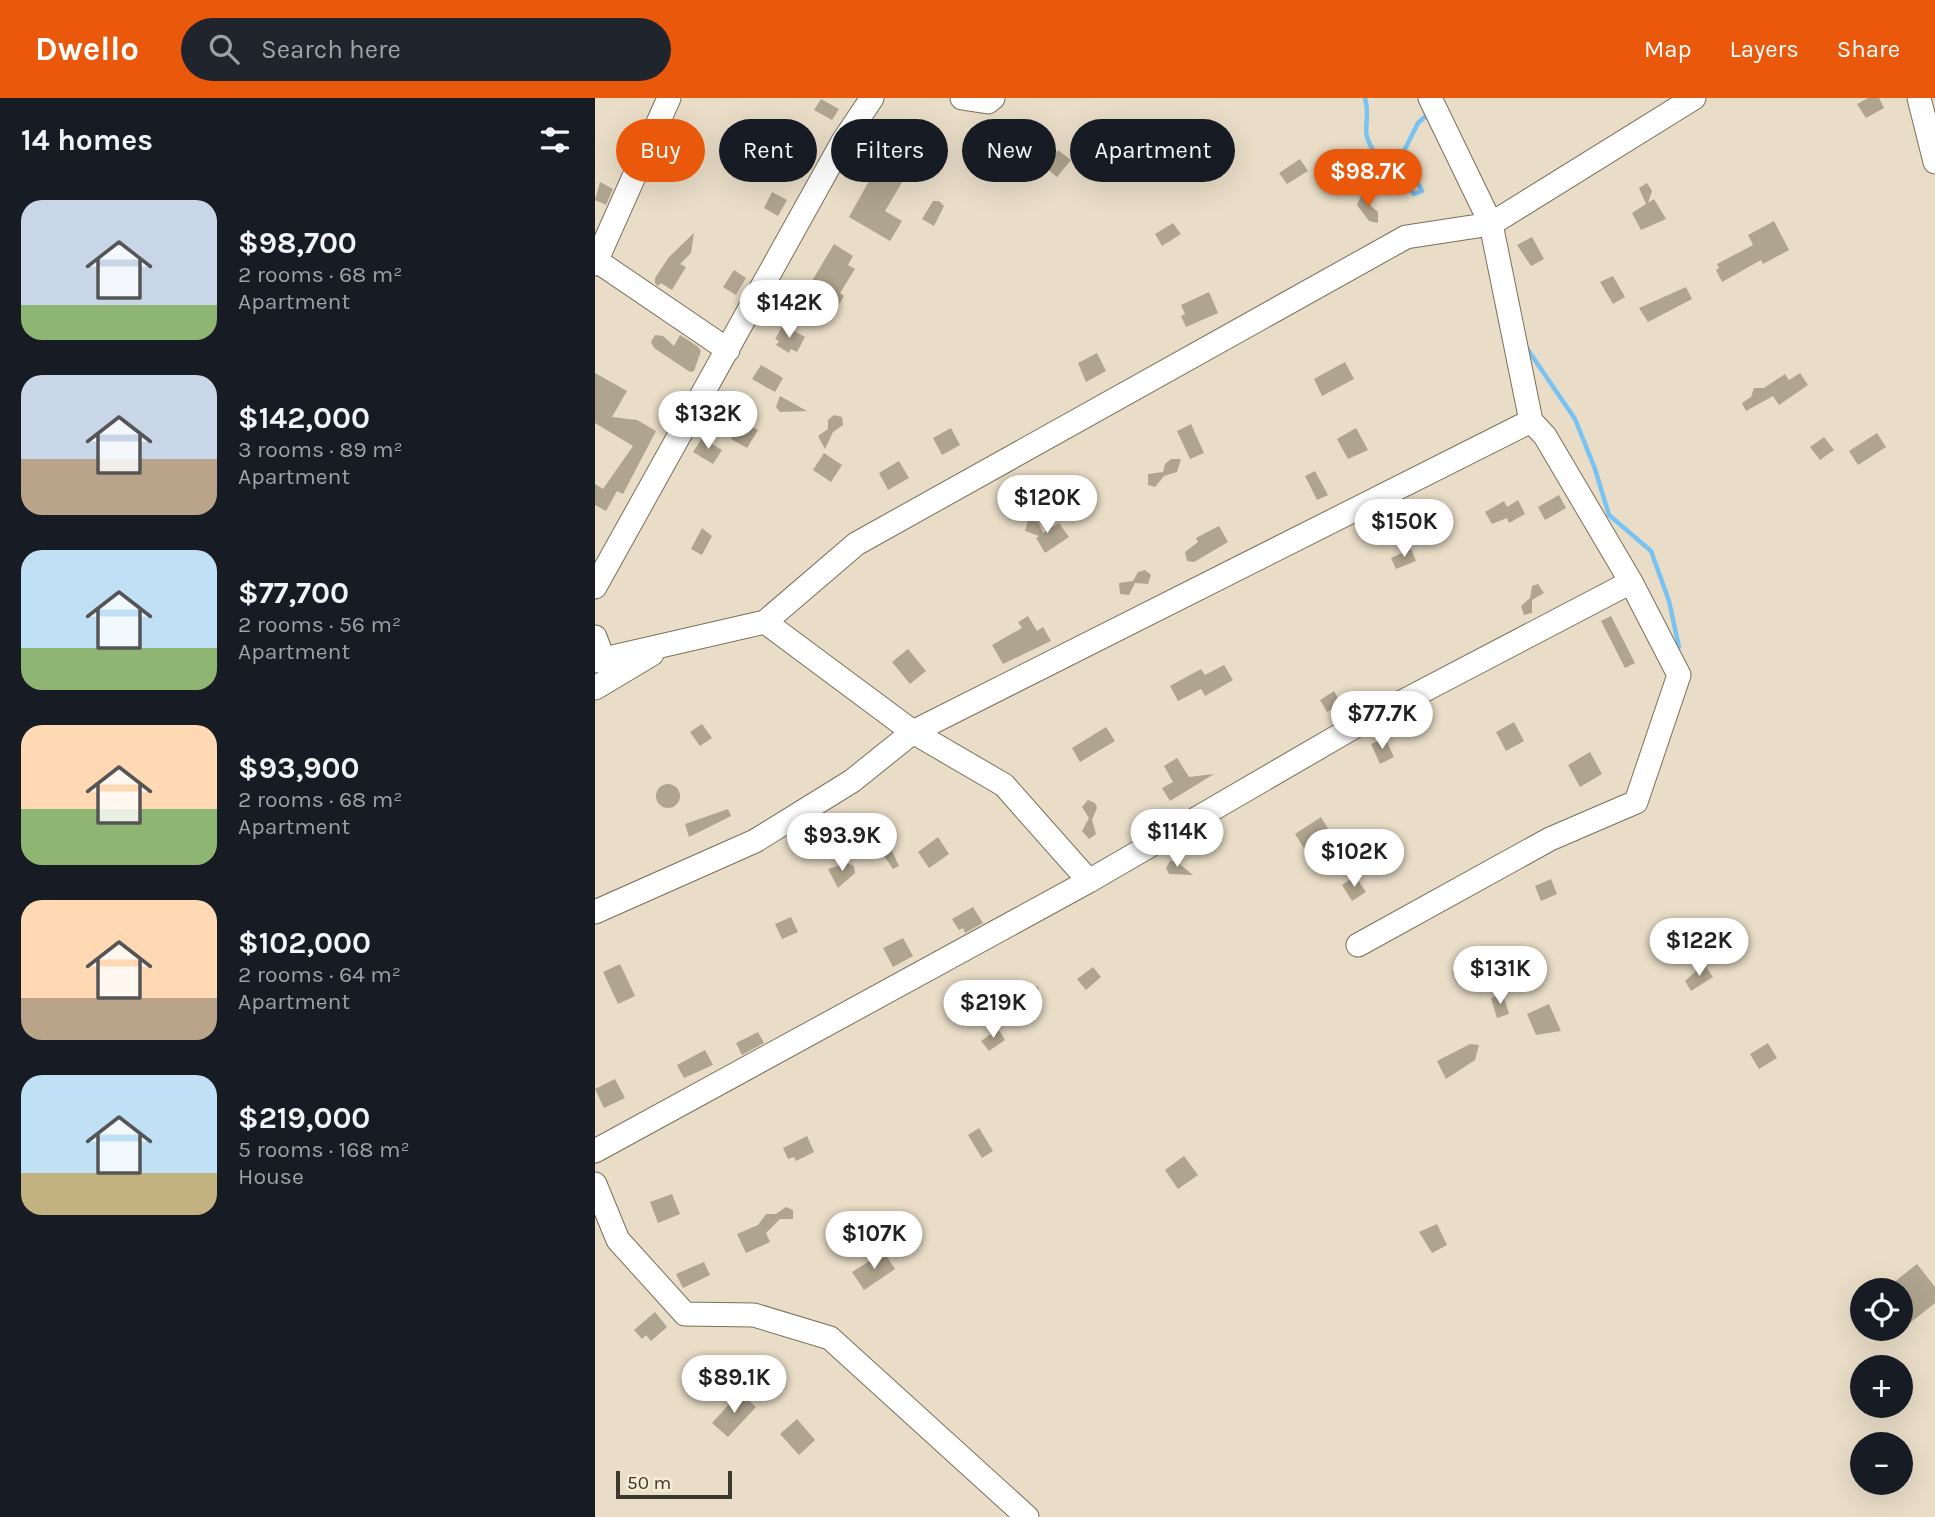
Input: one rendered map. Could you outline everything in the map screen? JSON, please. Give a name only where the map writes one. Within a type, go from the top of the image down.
[{"type":"street","points":[[595,587],[842,143],[872,98]]},
{"type":"street","points":[[961,98],[980,102],[988,102],[993,98]]},
{"type":"street","points":[[1357,945],[1549,839],[1636,802],[1679,675],[1631,582],[1545,436],[1531,421],[1491,224],[1430,98]]},
{"type":"street","points":[[598,652],[670,643],[765,622],[856,544],[1406,237],[1491,224],[1694,98]]},
{"type":"street","points":[[1919,98],[1935,162]]},
{"type":"street","points":[[660,101],[596,263],[728,350]]},
{"type":"street","points":[[595,912],[755,841],[852,781],[913,732],[1531,421]]},
{"type":"street","points":[[595,1151],[1090,881],[1354,727],[1631,582]]},
{"type":"street","points":[[765,622],[913,732],[1004,785],[1090,881]]},
{"type":"street","points":[[595,688],[670,643]]},
{"type":"street","points":[[595,1184],[618,1240],[685,1314],[754,1315],[830,1338],[1027,1517]]},
{"type":"building","points":[[1868,98],[1879,98],[1884,108],[1866,118],[1857,104]]},
{"type":"building","points":[[821,99],[839,109],[831,119],[814,110]]},
{"type":"building","points":[[1058,150],[1070,159],[1057,177],[1056,176]]},
{"type":"building","points":[[1300,159],[1308,171],[1287,184],[1279,173]]},
{"type":"building","points":[[600,182],[613,189],[606,205],[595,200]]},
{"type":"building","points":[[868,182],[902,182],[885,211],[902,221],[890,241],[849,217]]},
{"type":"building","points":[[1647,183],[1652,191],[1648,203],[1654,199],[1666,219],[1641,230],[1632,213],[1646,204],[1639,188]]},
{"type":"building","points":[[1364,190],[1371,206],[1378,212],[1378,223],[1369,221],[1357,205]]},
{"type":"building","points":[[772,192],[787,200],[778,216],[764,208]]},
{"type":"building","points":[[933,201],[939,201],[944,206],[934,226],[922,219]]},
{"type":"building","points":[[1774,221],[1789,250],[1763,264],[1761,260],[1722,282],[1716,270],[1719,268],[1717,264],[1753,245],[1748,235]]},
{"type":"building","points":[[1173,223],[1181,234],[1162,246],[1155,234]]},
{"type":"building","points":[[694,233],[691,253],[680,264],[686,267],[672,290],[661,283],[658,286],[655,278],[669,257]]},
{"type":"building","points":[[1532,237],[1544,259],[1531,266],[1517,245]]},
{"type":"building","points":[[834,244],[853,256],[848,265],[855,269],[840,293],[844,296],[831,318],[800,301]]},
{"type":"building","points":[[734,270],[746,278],[736,295],[723,287]]},
{"type":"building","points":[[1613,276],[1625,297],[1613,304],[1600,282]]},
{"type":"building","points":[[1686,287],[1692,299],[1648,322],[1639,308]]},
{"type":"building","points":[[1209,292],[1218,313],[1186,327],[1181,316],[1185,314],[1181,305]]},
{"type":"building","points":[[783,325],[805,337],[797,352],[791,349],[789,353],[776,345],[779,341],[775,339]]},
{"type":"building","points":[[655,335],[663,336],[674,346],[680,335],[697,346],[701,351],[694,371],[690,372],[654,348],[651,342]]},
{"type":"building","points":[[1097,353],[1106,371],[1086,382],[1078,363]]},
{"type":"building","points":[[1345,362],[1354,379],[1322,396],[1314,379]]},
{"type":"building","points":[[761,365],[783,378],[775,392],[752,379]]},
{"type":"building","points":[[595,373],[627,391],[612,417],[637,420],[656,431],[623,494],[617,491],[606,511],[595,505],[595,484],[603,489],[633,446],[595,423]]},
{"type":"building","points":[[1800,373],[1808,385],[1779,405],[1773,396],[1746,411],[1742,403],[1751,397],[1754,388],[1764,388],[1785,374],[1789,380]]},
{"type":"building","points":[[780,396],[807,411],[780,412],[776,407]]},
{"type":"building","points":[[834,415],[842,417],[843,425],[833,432],[825,449],[818,436],[828,429],[828,420]]},
{"type":"building","points":[[742,421],[758,430],[747,448],[731,439]]},
{"type":"building","points":[[1191,424],[1204,453],[1190,459],[1177,431]]},
{"type":"building","points":[[951,428],[960,445],[942,455],[933,438]]},
{"type":"building","points":[[1356,428],[1368,450],[1348,459],[1337,439]]},
{"type":"building","points":[[1877,433],[1886,447],[1858,465],[1849,451]]},
{"type":"building","points":[[1824,437],[1834,450],[1820,460],[1810,447]]},
{"type":"building","points":[[702,438],[722,450],[713,464],[693,452]]},
{"type":"building","points":[[824,453],[842,465],[831,482],[813,470]]},
{"type":"building","points":[[1171,459],[1181,459],[1177,472],[1164,476],[1155,487],[1148,485],[1148,474],[1163,472],[1165,464]]},
{"type":"building","points":[[899,461],[909,478],[888,490],[879,473]]},
{"type":"building","points":[[1315,471],[1328,495],[1317,500],[1305,476]]},
{"type":"building","points":[[1559,495],[1566,508],[1545,520],[1538,507]]},
{"type":"building","points":[[1518,500],[1525,514],[1509,523],[1507,518],[1492,524],[1485,512],[1504,501],[1507,507]]},
{"type":"building","points":[[1028,520],[1038,522],[1043,533],[1059,523],[1069,537],[1045,553],[1036,538],[1039,536],[1025,531]]},
{"type":"building","points":[[1219,526],[1228,542],[1194,562],[1187,561],[1185,552],[1198,542],[1196,538]]},
{"type":"building","points":[[702,528],[712,536],[702,555],[691,549]]},
{"type":"building","points":[[1411,549],[1416,561],[1396,569],[1391,558]]},
{"type":"building","points":[[1145,570],[1151,575],[1148,584],[1135,583],[1129,595],[1120,594],[1119,583],[1133,581],[1138,572]]},
{"type":"building","points":[[1538,584],[1544,593],[1532,600],[1532,613],[1524,615],[1521,606],[1530,598],[1532,586]]},
{"type":"building","points":[[1028,616],[1037,631],[1043,627],[1051,641],[1003,664],[992,645],[1022,628],[1018,622]]},
{"type":"building","points":[[1611,616],[1635,663],[1625,668],[1601,621]]},
{"type":"building","points":[[908,649],[926,671],[910,684],[892,662]]},
{"type":"building","points":[[1224,665],[1233,680],[1205,696],[1201,689],[1178,701],[1170,686],[1201,669],[1205,675]]},
{"type":"building","points":[[1334,691],[1341,704],[1327,712],[1320,700]]},
{"type":"building","points":[[1514,722],[1524,741],[1506,751],[1496,732]]},
{"type":"building","points":[[702,724],[712,738],[700,746],[690,732]]},
{"type":"building","points":[[1106,727],[1115,741],[1080,762],[1072,748]]},
{"type":"building","points":[[1385,738],[1394,757],[1380,764],[1371,744]]},
{"type":"building","points":[[1590,752],[1602,774],[1580,787],[1568,765]]},
{"type":"building","points":[[1177,758],[1189,777],[1214,774],[1170,801],[1162,788],[1173,782],[1164,766]]},
{"type":"building","points":[[668,784],[679,791],[680,796],[673,807],[668,808],[657,801],[656,796],[663,785]]},
{"type":"building","points":[[1088,800],[1095,803],[1097,808],[1092,820],[1096,834],[1089,839],[1082,831],[1089,818],[1082,807]]},
{"type":"building","points":[[728,809],[731,816],[689,837],[685,824]]},
{"type":"building","points":[[1321,817],[1333,837],[1307,853],[1295,834]]},
{"type":"building","points":[[884,834],[899,866],[893,869],[872,839]]},
{"type":"building","points":[[938,837],[949,854],[929,868],[918,852]]},
{"type":"building","points":[[1170,861],[1177,862],[1193,875],[1169,874],[1166,868]]},
{"type":"building","points":[[847,863],[854,866],[855,873],[838,888],[828,869]]},
{"type":"building","points":[[1355,876],[1366,892],[1352,901],[1342,885]]},
{"type":"building","points":[[1551,879],[1557,894],[1541,901],[1535,886]]},
{"type":"building","points":[[973,907],[983,923],[965,933],[963,928],[959,930],[952,919]]},
{"type":"building","points":[[791,917],[798,932],[782,939],[775,924]]},
{"type":"building","points":[[903,938],[913,956],[893,967],[883,948]]},
{"type":"building","points":[[1481,952],[1492,975],[1469,985],[1466,979],[1457,983],[1452,972],[1460,968],[1458,963]]},
{"type":"building","points":[[620,964],[635,996],[618,1004],[603,972]]},
{"type":"building","points":[[1704,964],[1713,977],[1691,991],[1685,981]]},
{"type":"building","points":[[1093,967],[1101,977],[1086,990],[1077,979]]},
{"type":"building","points":[[1038,987],[1040,997],[1008,1012],[1000,997],[1016,989],[1017,992]]},
{"type":"building","points":[[1503,994],[1509,1014],[1497,1018],[1491,998]]},
{"type":"building","points":[[1549,1004],[1561,1031],[1536,1035],[1527,1014]]},
{"type":"building","points":[[998,1029],[1005,1040],[989,1051],[981,1041]]},
{"type":"building","points":[[758,1032],[764,1043],[742,1055],[736,1043]]},
{"type":"building","points":[[1768,1043],[1777,1058],[1759,1069],[1750,1054]]},
{"type":"building","points":[[1470,1044],[1479,1045],[1475,1060],[1446,1079],[1437,1061]]},
{"type":"building","points":[[705,1050],[713,1065],[684,1078],[677,1065]]},
{"type":"building","points":[[615,1079],[625,1098],[604,1108],[595,1089]]},
{"type":"building","points":[[979,1128],[993,1151],[982,1158],[968,1135]]},
{"type":"building","points":[[807,1136],[814,1152],[796,1161],[794,1157],[788,1159],[783,1148]]},
{"type":"building","points":[[1184,1156],[1198,1175],[1178,1189],[1165,1170]]},
{"type":"building","points":[[672,1194],[680,1214],[658,1223],[650,1202]]},
{"type":"building","points":[[786,1207],[793,1210],[793,1219],[780,1219],[766,1233],[770,1242],[746,1253],[737,1234],[758,1225],[766,1214],[776,1214]]},
{"type":"building","points":[[1437,1224],[1447,1245],[1432,1253],[1419,1232]]},
{"type":"building","points":[[884,1252],[895,1269],[864,1290],[852,1272]]},
{"type":"building","points":[[704,1262],[710,1275],[683,1288],[676,1274]]},
{"type":"building","points":[[1917,1264],[1935,1287],[1935,1303],[1913,1320],[1913,1278],[1899,1278]]},
{"type":"building","points":[[655,1312],[667,1327],[651,1341],[646,1335],[642,1339],[634,1330]]},
{"type":"building","points":[[740,1392],[756,1407],[728,1437],[712,1423]]},
{"type":"building","points":[[797,1419],[815,1440],[799,1455],[780,1434]]},
{"type":"waterway","points":[[1365,98],[1366,133],[1370,146],[1414,194],[1422,191],[1402,155],[1418,123],[1429,113]]},
{"type":"waterway","points":[[1526,347],[1575,419],[1595,469],[1609,515],[1651,551],[1669,601],[1679,647]]}]
